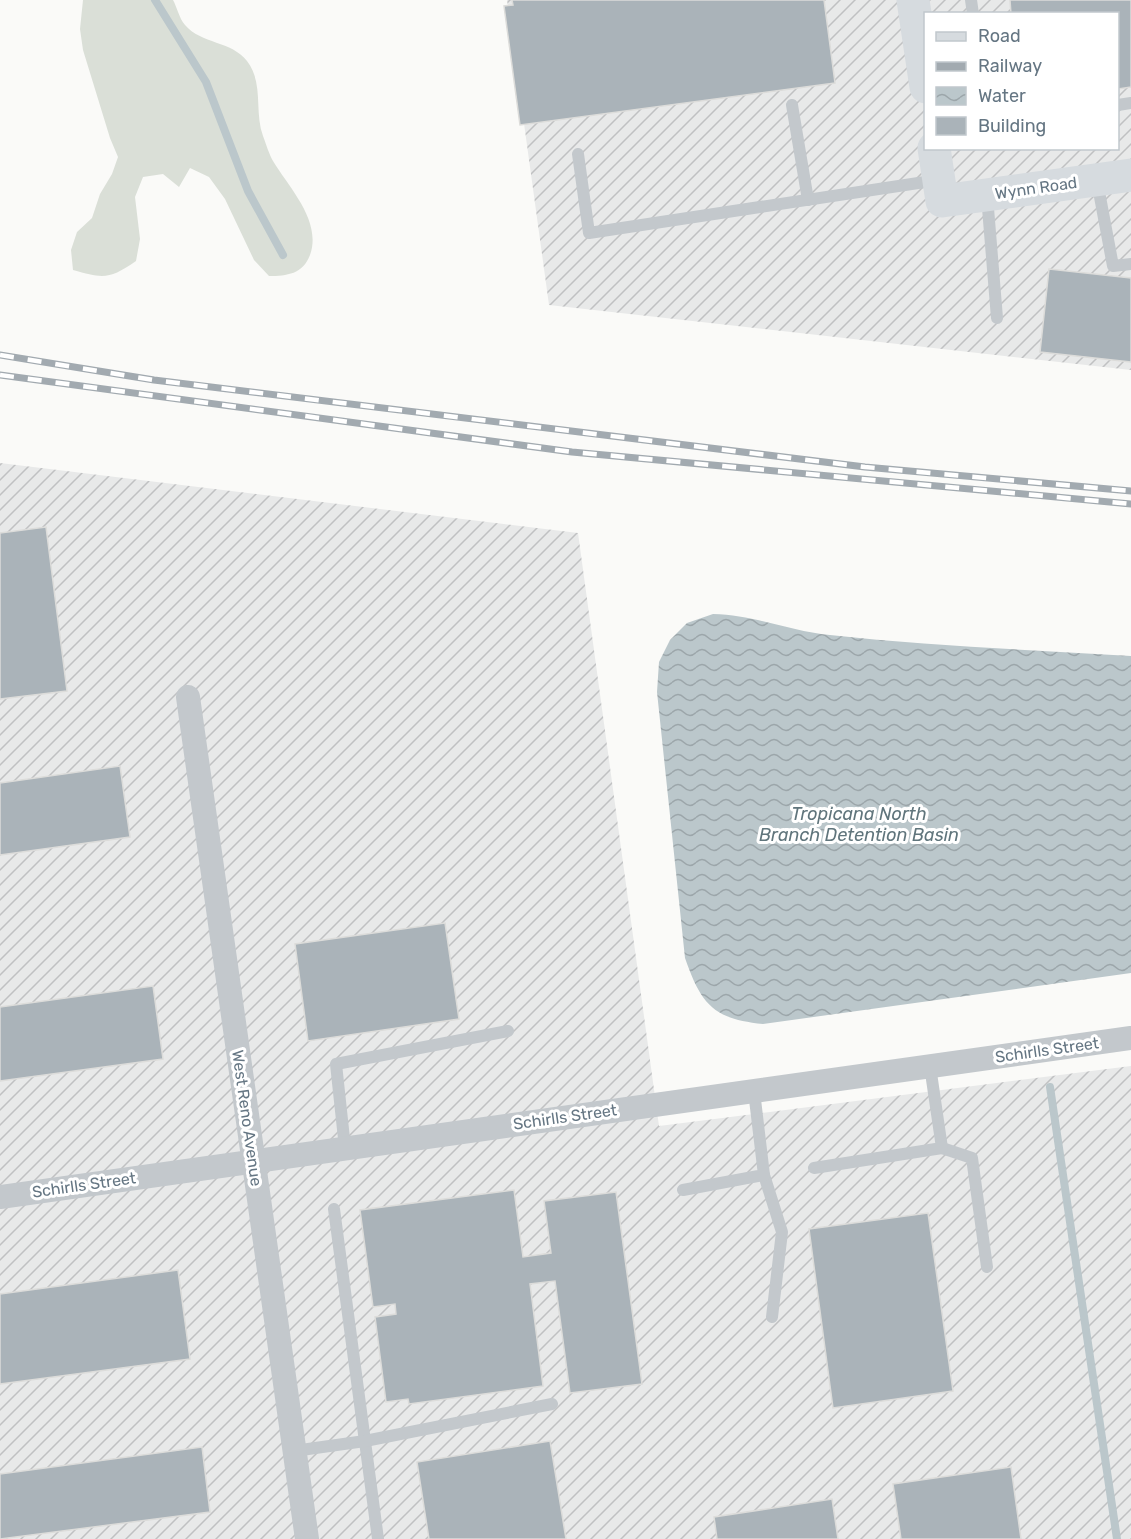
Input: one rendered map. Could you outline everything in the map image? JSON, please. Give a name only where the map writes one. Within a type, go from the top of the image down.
[{"type":"street","points":[[913,0],[923,48]]},
{"type":"street","name":"Wynn Road","points":[[938,176],[987,194],[1131,175]]},
{"type":"street","name":"West Reno Avenue","points":[[188,697],[306,1539]]},
{"type":"street","name":"Schirlls Street","points":[[0,1197],[1131,1038]]},
{"type":"lane","points":[[792,105],[808,200]]},
{"type":"lane","points":[[578,154],[589,233],[808,200],[938,176]]},
{"type":"lane","points":[[1096,179],[1113,266],[1131,264]]},
{"type":"lane","points":[[987,194],[997,318]]},
{"type":"lane","points":[[345,1149],[336,1064],[508,1031]]},
{"type":"lane","points":[[930,1066],[942,1148]]},
{"type":"lane","points":[[754,1091],[764,1175],[782,1232],[772,1317]]},
{"type":"lane","points":[[814,1168],[942,1148],[972,1158],[987,1267]]},
{"type":"lane","points":[[682,1190],[764,1175]]},
{"type":"lane","points":[[334,1209],[378,1539]]},
{"type":"lane","points":[[294,1451],[365,1441],[552,1404]]},
{"type":"shaded area","points":[[83,0],[173,0],[183,22],[192,31],[241,54],[247,61],[255,78],[260,127],[268,149],[273,161],[302,206],[312,230],[313,242],[310,255],[299,270],[294,273],[269,276],[254,260],[225,199],[209,177],[190,168],[179,187],[163,174],[143,177],[135,197],[140,239],[136,261],[106,276],[73,270],[71,250],[77,232],[92,218],[100,194],[112,174],[118,157],[83,50],[80,29]]},
{"type":"shaded area","points":[[507,0],[1131,0],[1131,370],[549,305]]},
{"type":"shaded area","points":[[0,463],[578,533],[659,1126],[1131,1066],[1131,1539],[0,1539]]},
{"type":"water","name":"Tropicana North Branch Detention Basin","points":[[713,614],[743,617],[815,633],[868,639],[1131,656],[1131,973],[763,1024],[732,1018],[711,1006],[697,987],[685,958],[657,692],[659,662],[670,640],[687,623]]},
{"type":"building","points":[[512,0],[824,0],[835,83],[520,125],[504,6],[513,5]]},
{"type":"building","points":[[1010,0],[1131,0],[1131,87],[1119,89],[1119,12],[1011,12]]},
{"type":"building","points":[[1049,269],[1131,278],[1131,362],[1040,352]]},
{"type":"building","points":[[46,527],[67,691],[0,699],[0,533]]},
{"type":"building","points":[[120,766],[130,837],[0,855],[0,783]]},
{"type":"building","points":[[445,923],[459,1019],[308,1041],[295,944]]},
{"type":"building","points":[[153,986],[163,1059],[0,1081],[0,1007]]},
{"type":"building","points":[[514,1190],[523,1257],[551,1253],[544,1201],[616,1192],[642,1384],[570,1393],[555,1281],[530,1284],[543,1386],[409,1404],[408,1399],[386,1402],[375,1317],[396,1314],[395,1304],[373,1307],[360,1210]]},
{"type":"building","points":[[928,1213],[953,1391],[833,1408],[809,1229]]},
{"type":"building","points":[[178,1270],[190,1359],[0,1384],[0,1294]]},
{"type":"building","points":[[550,1441],[566,1539],[429,1539],[417,1462]]},
{"type":"building","points":[[202,1447],[210,1512],[0,1539],[0,1474]]},
{"type":"building","points":[[1011,1467],[1021,1539],[901,1539],[893,1484]]},
{"type":"building","points":[[832,1499],[838,1539],[717,1539],[714,1517]]},
{"type":"waterway","points":[[155,0],[206,82],[248,191],[283,255]]},
{"type":"waterway","points":[[1050,1087],[1117,1539]]},
{"type":"railway","points":[[0,355],[154,380],[865,467],[1131,491]]},
{"type":"railway","points":[[0,375],[572,452],[1131,504]]}]
